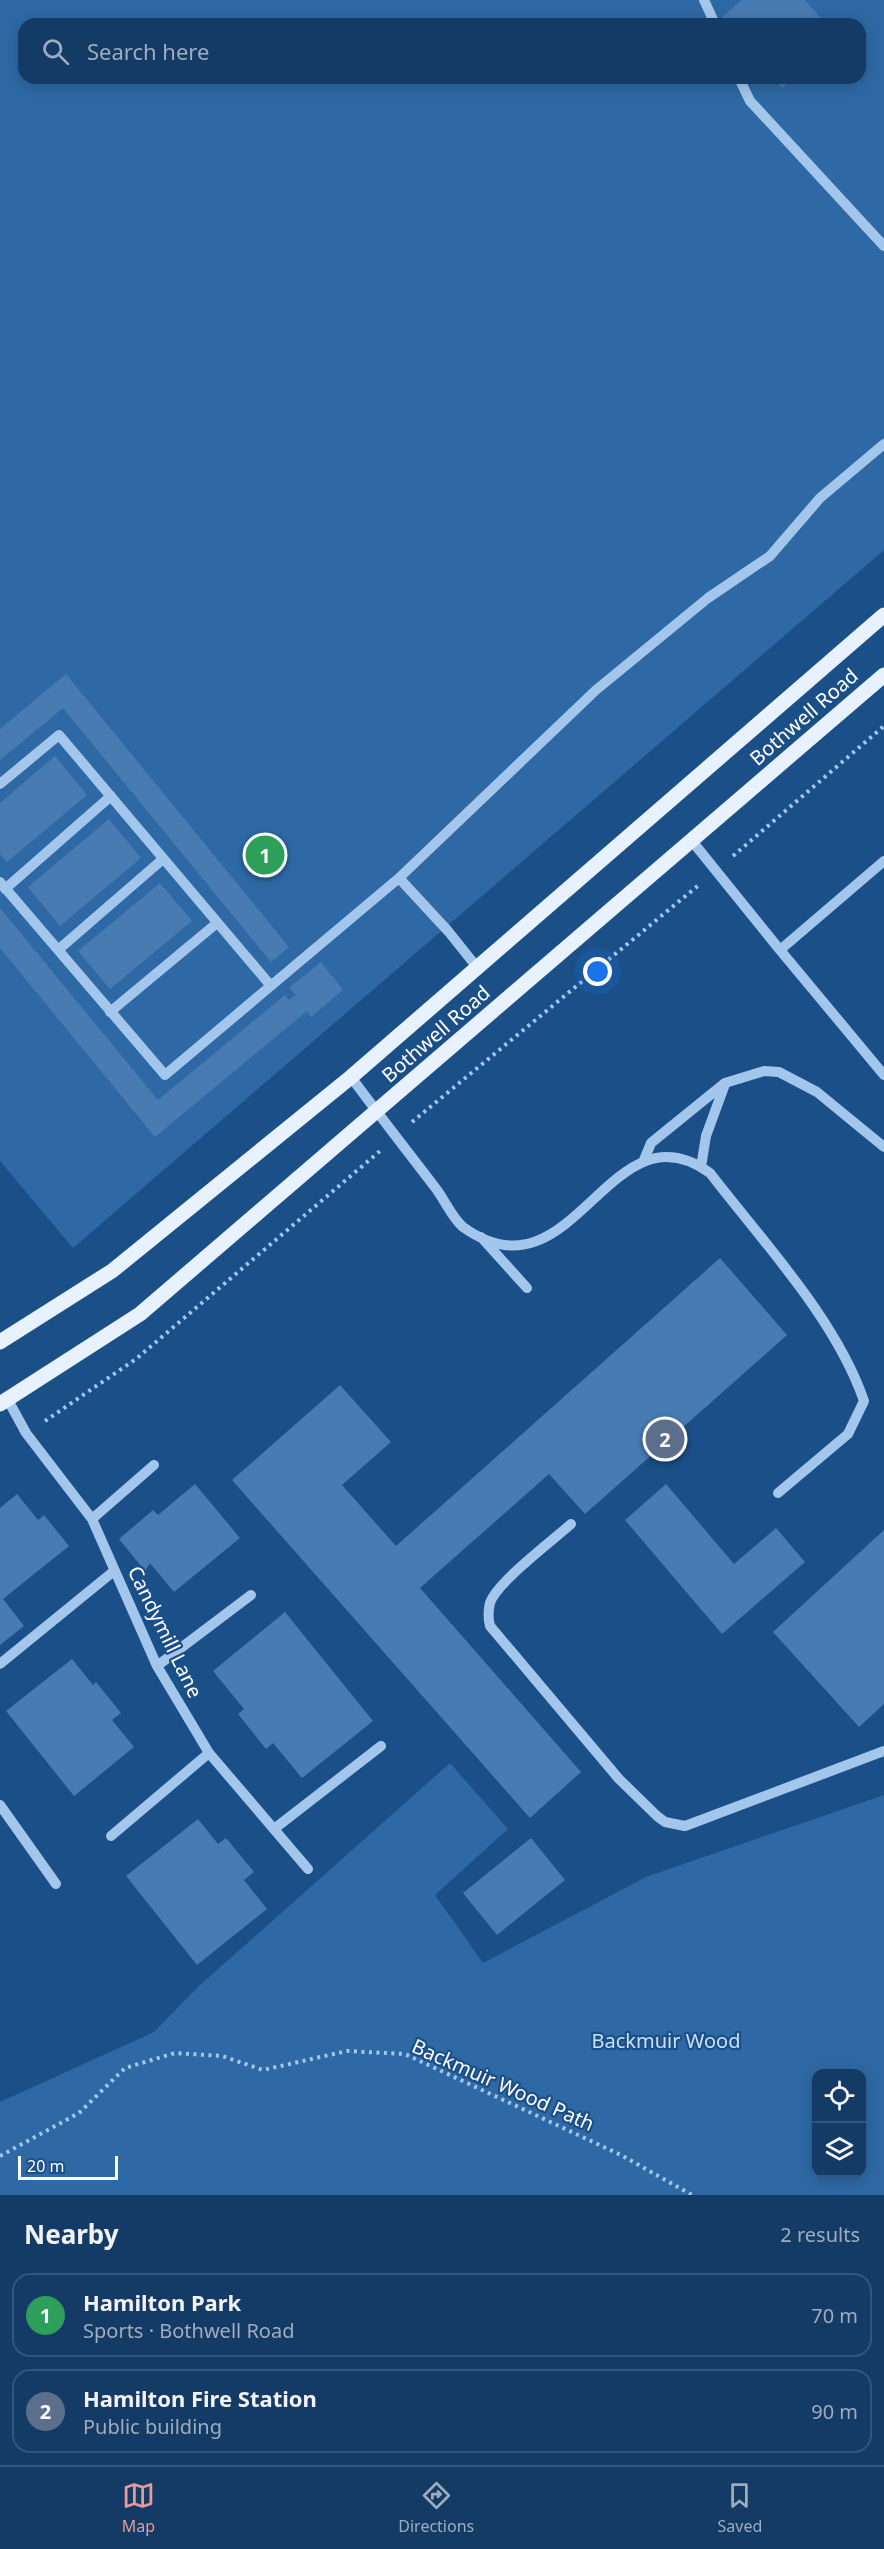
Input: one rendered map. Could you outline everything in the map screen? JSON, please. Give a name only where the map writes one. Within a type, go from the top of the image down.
[{"type":"main road","name":"Bothwell Road","points":[[0,1342],[112,1271],[351,1077],[476,966],[884,615]]},
{"type":"main road","name":"Bothwell Road","points":[[4,1402],[140,1314],[378,1112],[884,675]]},
{"type":"street","points":[[705,0],[712,18]]},
{"type":"street","points":[[742,84],[750,101],[884,246]]},
{"type":"street","points":[[111,796],[3,886],[165,1075],[399,878],[596,690],[708,598],[770,556],[820,498],[884,444]]},
{"type":"street","points":[[0,784],[59,735],[271,986]]},
{"type":"street","points":[[692,841],[884,1075]]},
{"type":"street","points":[[58,950],[163,859]]},
{"type":"street","points":[[780,950],[884,861]]},
{"type":"street","points":[[399,878],[448,931],[476,966]]},
{"type":"street","points":[[110,1012],[217,923]]},
{"type":"street","points":[[644,1160],[651,1143],[725,1083],[752,1073],[779,1072],[817,1092],[884,1147]]},
{"type":"street","points":[[351,1077],[462,1226],[480,1236],[510,1247],[526,1246],[543,1239],[566,1224],[618,1176],[644,1160],[669,1157],[701,1167],[710,1173],[818,1314],[854,1372],[864,1401],[848,1434],[778,1493]]},
{"type":"street","points":[[701,1167],[706,1136],[725,1083]]},
{"type":"street","points":[[480,1236],[527,1288]]},
{"type":"street","name":"Candymill Lane","points":[[4,1402],[92,1519],[157,1666],[209,1754],[308,1869]]},
{"type":"street","points":[[92,1519],[154,1465]]},
{"type":"street","points":[[571,1524],[504,1583],[490,1601],[488,1616],[490,1626],[619,1779],[657,1816],[674,1825],[685,1826],[884,1751]]},
{"type":"street","points":[[0,1664],[114,1571]]},
{"type":"street","points":[[157,1666],[251,1595]]},
{"type":"street","points":[[274,1829],[381,1746]]},
{"type":"street","points":[[111,1836],[209,1754]]},
{"type":"street","points":[[0,1805],[56,1884]]},
{"type":"path","points":[[26,1433],[136,1359],[717,870],[884,726]]},
{"type":"path","name":"Backmuir Wood Path","points":[[0,2156],[79,2113],[125,2068],[175,2053],[222,2056],[263,2070],[347,2051],[405,2055],[621,2155],[692,2195]]},
{"type":"green space","points":[[0,0],[884,0],[884,550],[73,1248],[0,1161]]},
{"type":"green space","name":"Backmuir Wood","points":[[450,1763],[508,1829],[435,1895],[483,1963],[646,1877],[884,1795],[884,2195],[0,2195],[0,2102],[154,2032],[199,1986]]},
{"type":"building","points":[[742,0],[805,0],[821,18],[723,18]]},
{"type":"building","points":[[66,674],[289,947],[271,962],[63,708],[0,760],[0,729]]},
{"type":"building","points":[[55,756],[87,795],[7,862],[0,854],[0,803]]},
{"type":"building","points":[[109,819],[141,858],[60,926],[28,887]]},
{"type":"building","points":[[160,883],[192,921],[110,989],[78,951]]},
{"type":"building","points":[[0,908],[158,1100],[285,995],[289,1000],[296,995],[289,988],[321,962],[343,990],[311,1017],[307,1011],[155,1137],[0,948]]},
{"type":"building","points":[[720,1258],[787,1335],[585,1514],[549,1474],[420,1588],[581,1772],[530,1818],[232,1480],[340,1385],[391,1442],[342,1485],[396,1546]]},
{"type":"building","points":[[195,1484],[240,1538],[174,1592],[150,1563],[145,1571],[119,1539],[153,1510],[158,1515]]},
{"type":"building","points":[[666,1484],[734,1564],[776,1528],[805,1562],[722,1634],[625,1520]]},
{"type":"building","points":[[17,1494],[38,1520],[44,1515],[69,1546],[3,1599],[24,1626],[0,1645],[0,1508]]},
{"type":"building","points":[[884,1530],[884,1704],[859,1727],[773,1632]]},
{"type":"building","points":[[285,1612],[373,1721],[302,1778],[273,1743],[266,1749],[238,1714],[244,1709],[213,1671]]},
{"type":"building","points":[[72,1659],[93,1685],[96,1682],[121,1713],[112,1720],[134,1747],[74,1796],[6,1711]]},
{"type":"building","points":[[198,1819],[218,1844],[226,1838],[254,1872],[244,1880],[267,1909],[197,1965],[126,1876]]},
{"type":"building","points":[[531,1838],[565,1880],[497,1935],[463,1893]]},
{"type":"place","name":"Hamilton Park","points":[[265,855]]},
{"type":"place","name":"Hamilton Fire Station","points":[[665,1439]]}]
